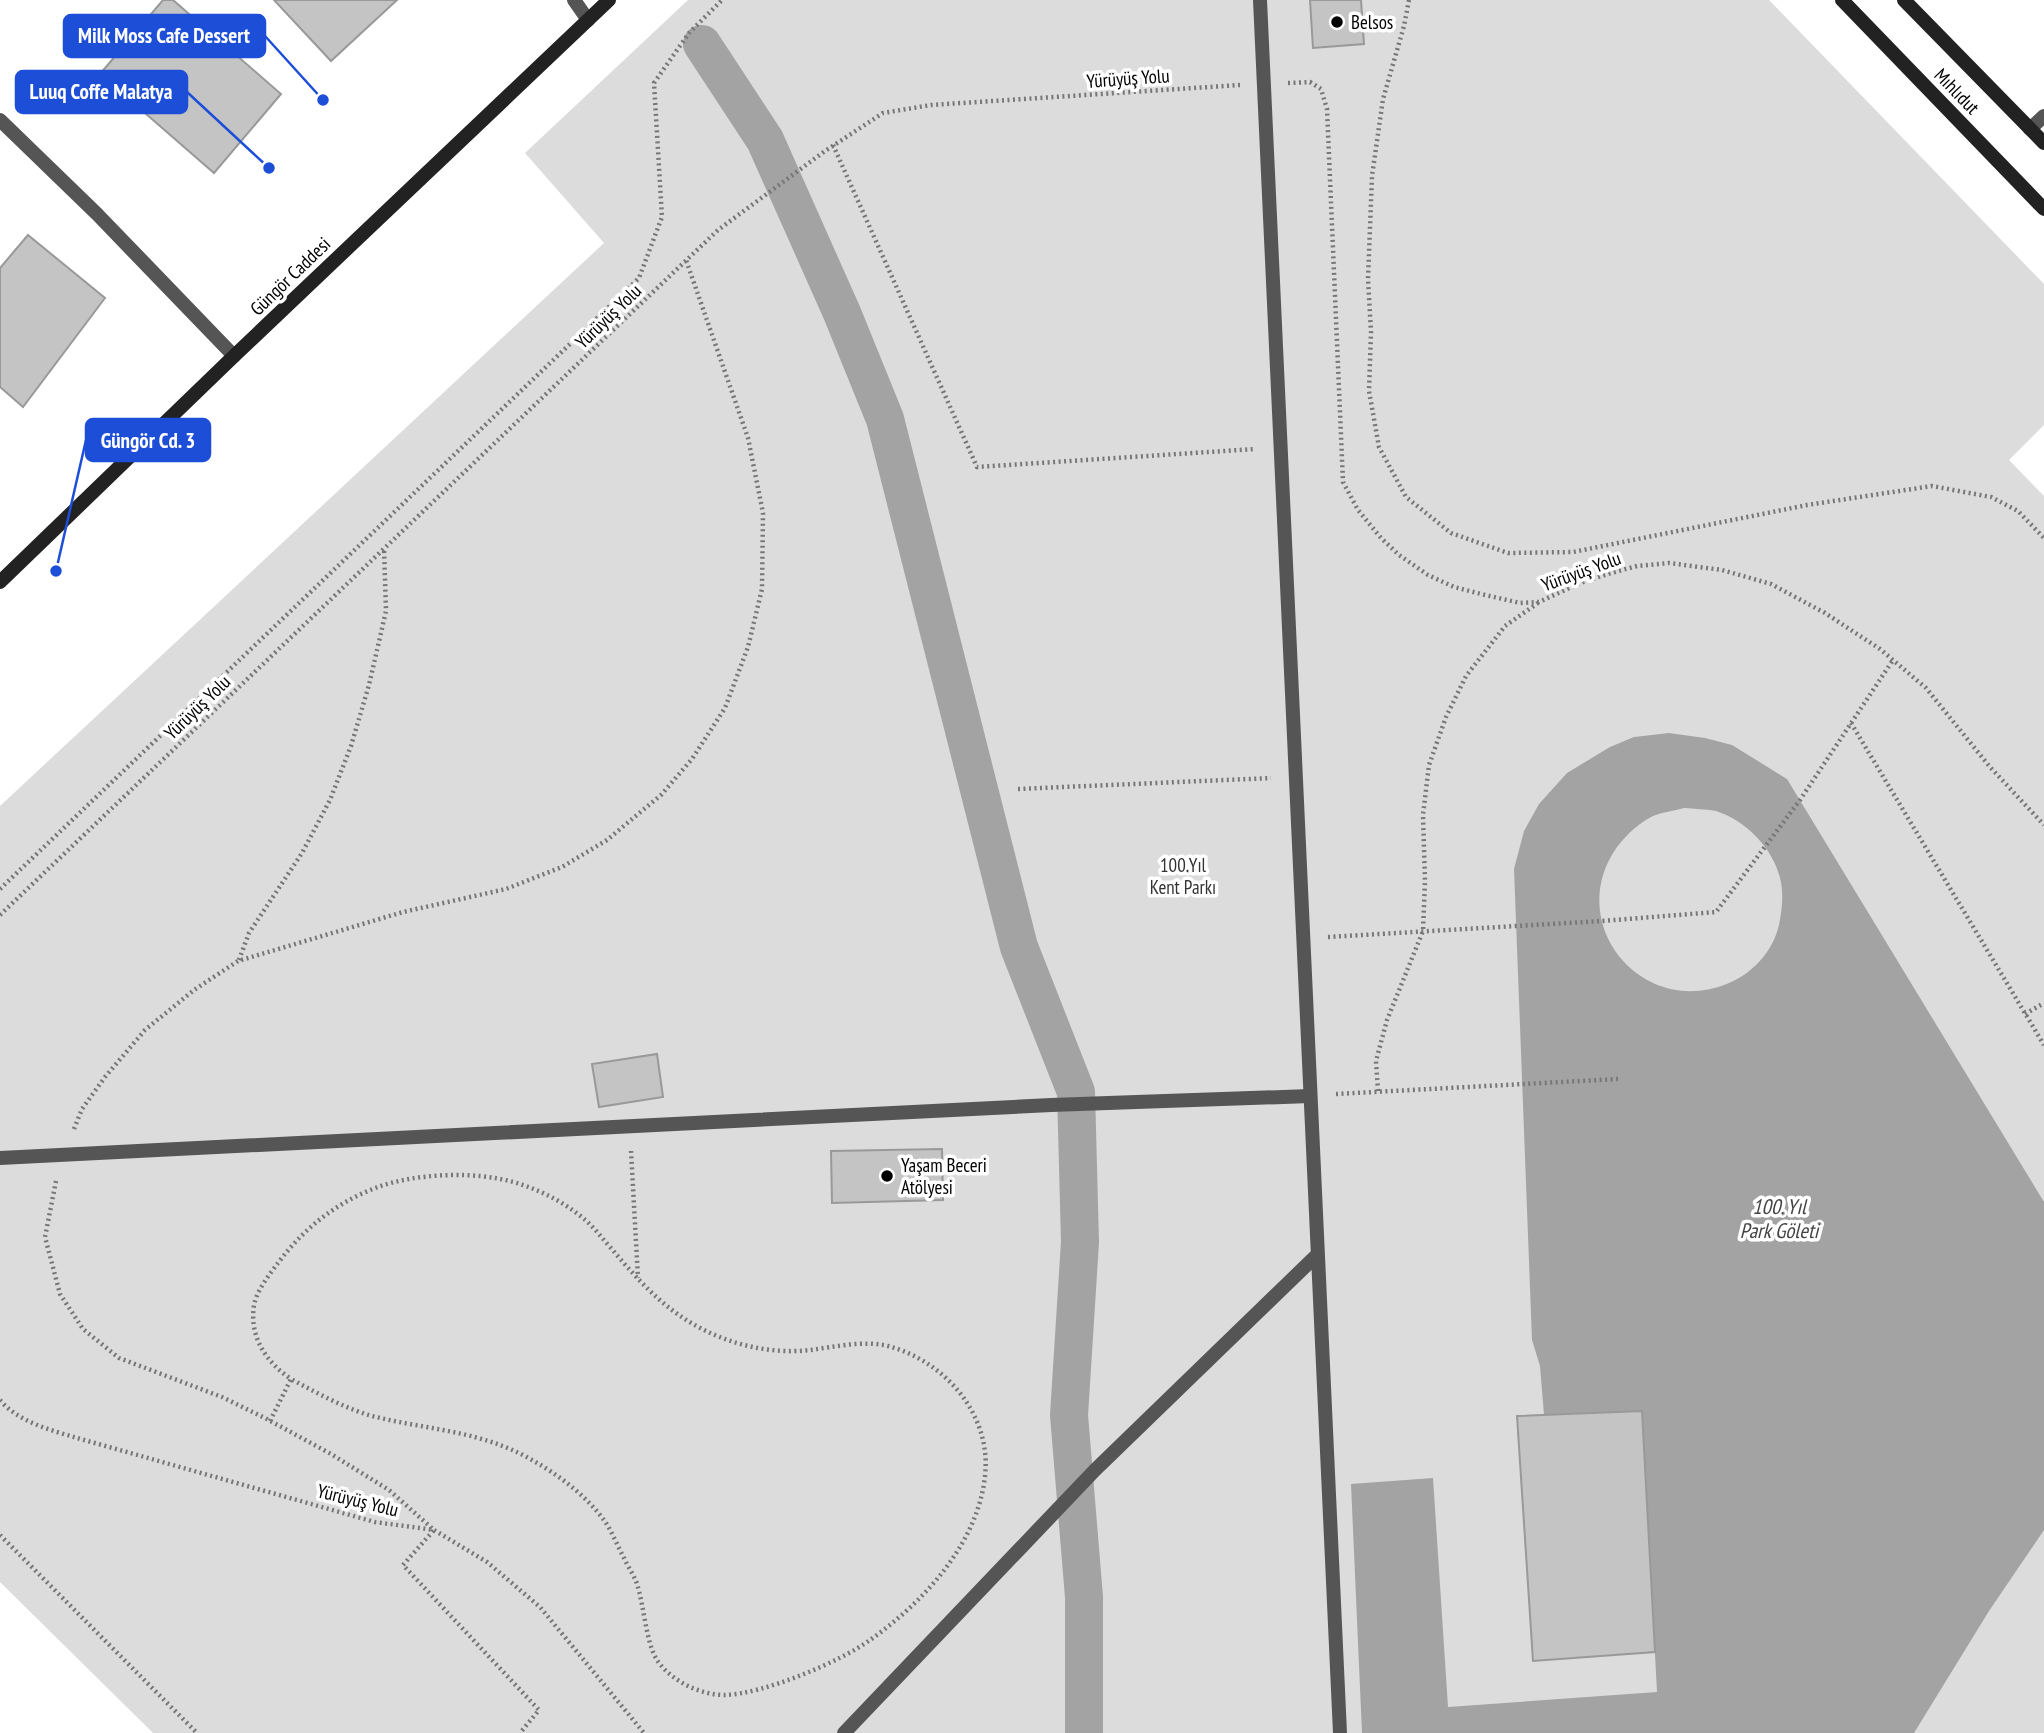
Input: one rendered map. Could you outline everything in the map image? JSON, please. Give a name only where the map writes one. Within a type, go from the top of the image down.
[{"type":"main road","name":"Güngör Caddesi","points":[[0,582],[609,0]]},
{"type":"main road","name":"Mıhlıdut","points":[[1842,0],[2044,209]]},
{"type":"main road","name":"Mıhlıdut","points":[[1904,0],[2044,143]]},
{"type":"street","points":[[574,0],[588,20]]},
{"type":"street","points":[[1259,0],[1340,1733]]},
{"type":"street","points":[[2030,129],[2044,116]]},
{"type":"street","points":[[0,120],[97,214],[234,356]]},
{"type":"street","points":[[0,1158],[1051,1105],[1310,1096]]},
{"type":"street","points":[[844,1733],[1095,1470],[1318,1254]]},
{"type":"path","points":[[0,889],[639,278],[662,217],[654,83],[689,33],[722,0]]},
{"type":"path","points":[[1409,0],[1383,99],[1372,176],[1368,279],[1371,332],[1369,391],[1378,447],[1406,498],[1451,533],[1508,553],[1573,552],[1807,505],[1932,486],[1991,497],[2018,511],[2044,538]]},
{"type":"path","name":"Yürüyüş Yolu","points":[[0,915],[718,230],[833,145],[883,113],[931,105],[1263,83],[1310,82],[1321,89],[1327,109],[1343,482],[1358,510],[1381,538],[1399,555],[1428,575],[1454,586],[1520,603],[1539,602],[1580,583],[1637,566],[1669,563],[1722,570],[1771,584],[1825,613],[1880,649],[1926,688],[1990,767],[2044,825]]},
{"type":"path","points":[[833,145],[977,467],[1280,447]]},
{"type":"path","points":[[520,1733],[539,1710],[403,1565],[434,1530],[389,1490],[270,1420],[222,1397],[119,1358],[83,1329],[60,1294],[44,1237],[64,1154],[82,1109],[145,1030],[194,990],[239,961],[380,918],[506,889],[562,867],[607,840],[661,795],[692,759],[725,708],[748,647],[762,589],[763,513],[748,438],[686,260]]},
{"type":"path","points":[[239,961],[249,933],[302,853],[330,800],[351,746],[369,685],[386,611],[384,548]]},
{"type":"path","points":[[1378,1091],[1376,1061],[1387,1020],[1423,931],[1423,816],[1429,765],[1446,717],[1466,676],[1505,626],[1539,602]]},
{"type":"path","points":[[1303,938],[1716,912],[1800,800],[1893,660]]},
{"type":"path","points":[[1851,723],[2044,1045]]},
{"type":"path","points":[[1018,789],[1296,777]]},
{"type":"path","points":[[2025,1014],[2044,1003]]},
{"type":"path","points":[[1310,1096],[1618,1079]]},
{"type":"path","points":[[629,1126],[638,1278]]},
{"type":"path","points":[[450,1175],[494,1178],[524,1186],[558,1201],[586,1220],[663,1304],[692,1324],[727,1339],[769,1350],[804,1351],[840,1345],[884,1345],[917,1358],[951,1381],[975,1413],[985,1447],[986,1475],[977,1514],[960,1546],[935,1580],[900,1619],[861,1647],[814,1670],[765,1687],[726,1695],[699,1692],[675,1678],[657,1659],[636,1582],[605,1521],[578,1492],[530,1458],[473,1435],[368,1415],[291,1379],[276,1369],[262,1350],[254,1329],[254,1301],[289,1248],[311,1226],[335,1207],[380,1186],[450,1175]]},
{"type":"path","points":[[270,1420],[291,1379]]},
{"type":"path","name":"Yürüyüş Yolu","points":[[0,1400],[8,1409],[45,1428],[77,1438],[375,1522],[434,1530],[487,1562],[540,1607],[644,1733]]},
{"type":"path","points":[[0,1535],[197,1733]]},
{"type":"green space","name":"100.Yıl Kent Parkı","points":[[688,0],[1769,0],[2044,284],[2044,425],[2009,460],[2044,496],[2044,1733],[153,1733],[0,1582],[0,806],[604,243],[525,153]]},
{"type":"water","name":"100. Yıl Park Göleti","points":[[1669,733],[1732,745],[1787,779],[2044,1202],[2044,1530],[1989,1611],[1914,1733],[1362,1733],[1351,1484],[1433,1478],[1448,1707],[1657,1692],[1642,1411],[1544,1415],[1540,1366],[1532,1340],[1514,869],[1524,831],[1539,804],[1567,773],[1610,747],[1634,737]],"holes":[[[1684,808],[1716,811],[1747,828],[1771,856],[1782,890],[1779,925],[1772,944],[1761,960],[1738,979],[1697,991],[1667,988],[1641,976],[1620,957],[1606,933],[1599,906],[1603,876],[1617,847],[1638,825],[1653,816]]]},
{"type":"building","points":[[163,0],[173,0],[281,94],[214,173],[100,74]]},
{"type":"building","points":[[274,0],[397,0],[331,61]]},
{"type":"building","name":"Belsos","points":[[1310,0],[1361,0],[1364,44],[1313,48]]},
{"type":"building","points":[[28,235],[105,298],[23,407],[0,387],[0,268]]},
{"type":"building","points":[[657,1054],[663,1097],[599,1107],[592,1064]]},
{"type":"building","name":"Yaşam Beceri Atölyesi","points":[[942,1149],[943,1200],[832,1203],[831,1151]]},
{"type":"building","points":[[1642,1411],[1655,1652],[1533,1661],[1517,1416]]},
{"type":"waterway","points":[[702,44],[765,140],[842,313],[885,419],[1019,947],[1076,1092],[1080,1242],[1069,1415],[1084,1597],[1084,1733]]},
{"type":"place","name":"Belsos","points":[[1337,22]]},
{"type":"place","name":"Milk Moss Cafe Dessert","points":[[323,100]]},
{"type":"place","name":"Luuq Coffe Malatya","points":[[269,168]]},
{"type":"place","name":"Güngör Cd. 3","points":[[56,571]]},
{"type":"place","name":"Yaşam Beceri Atölyesi","points":[[887,1176]]}]
